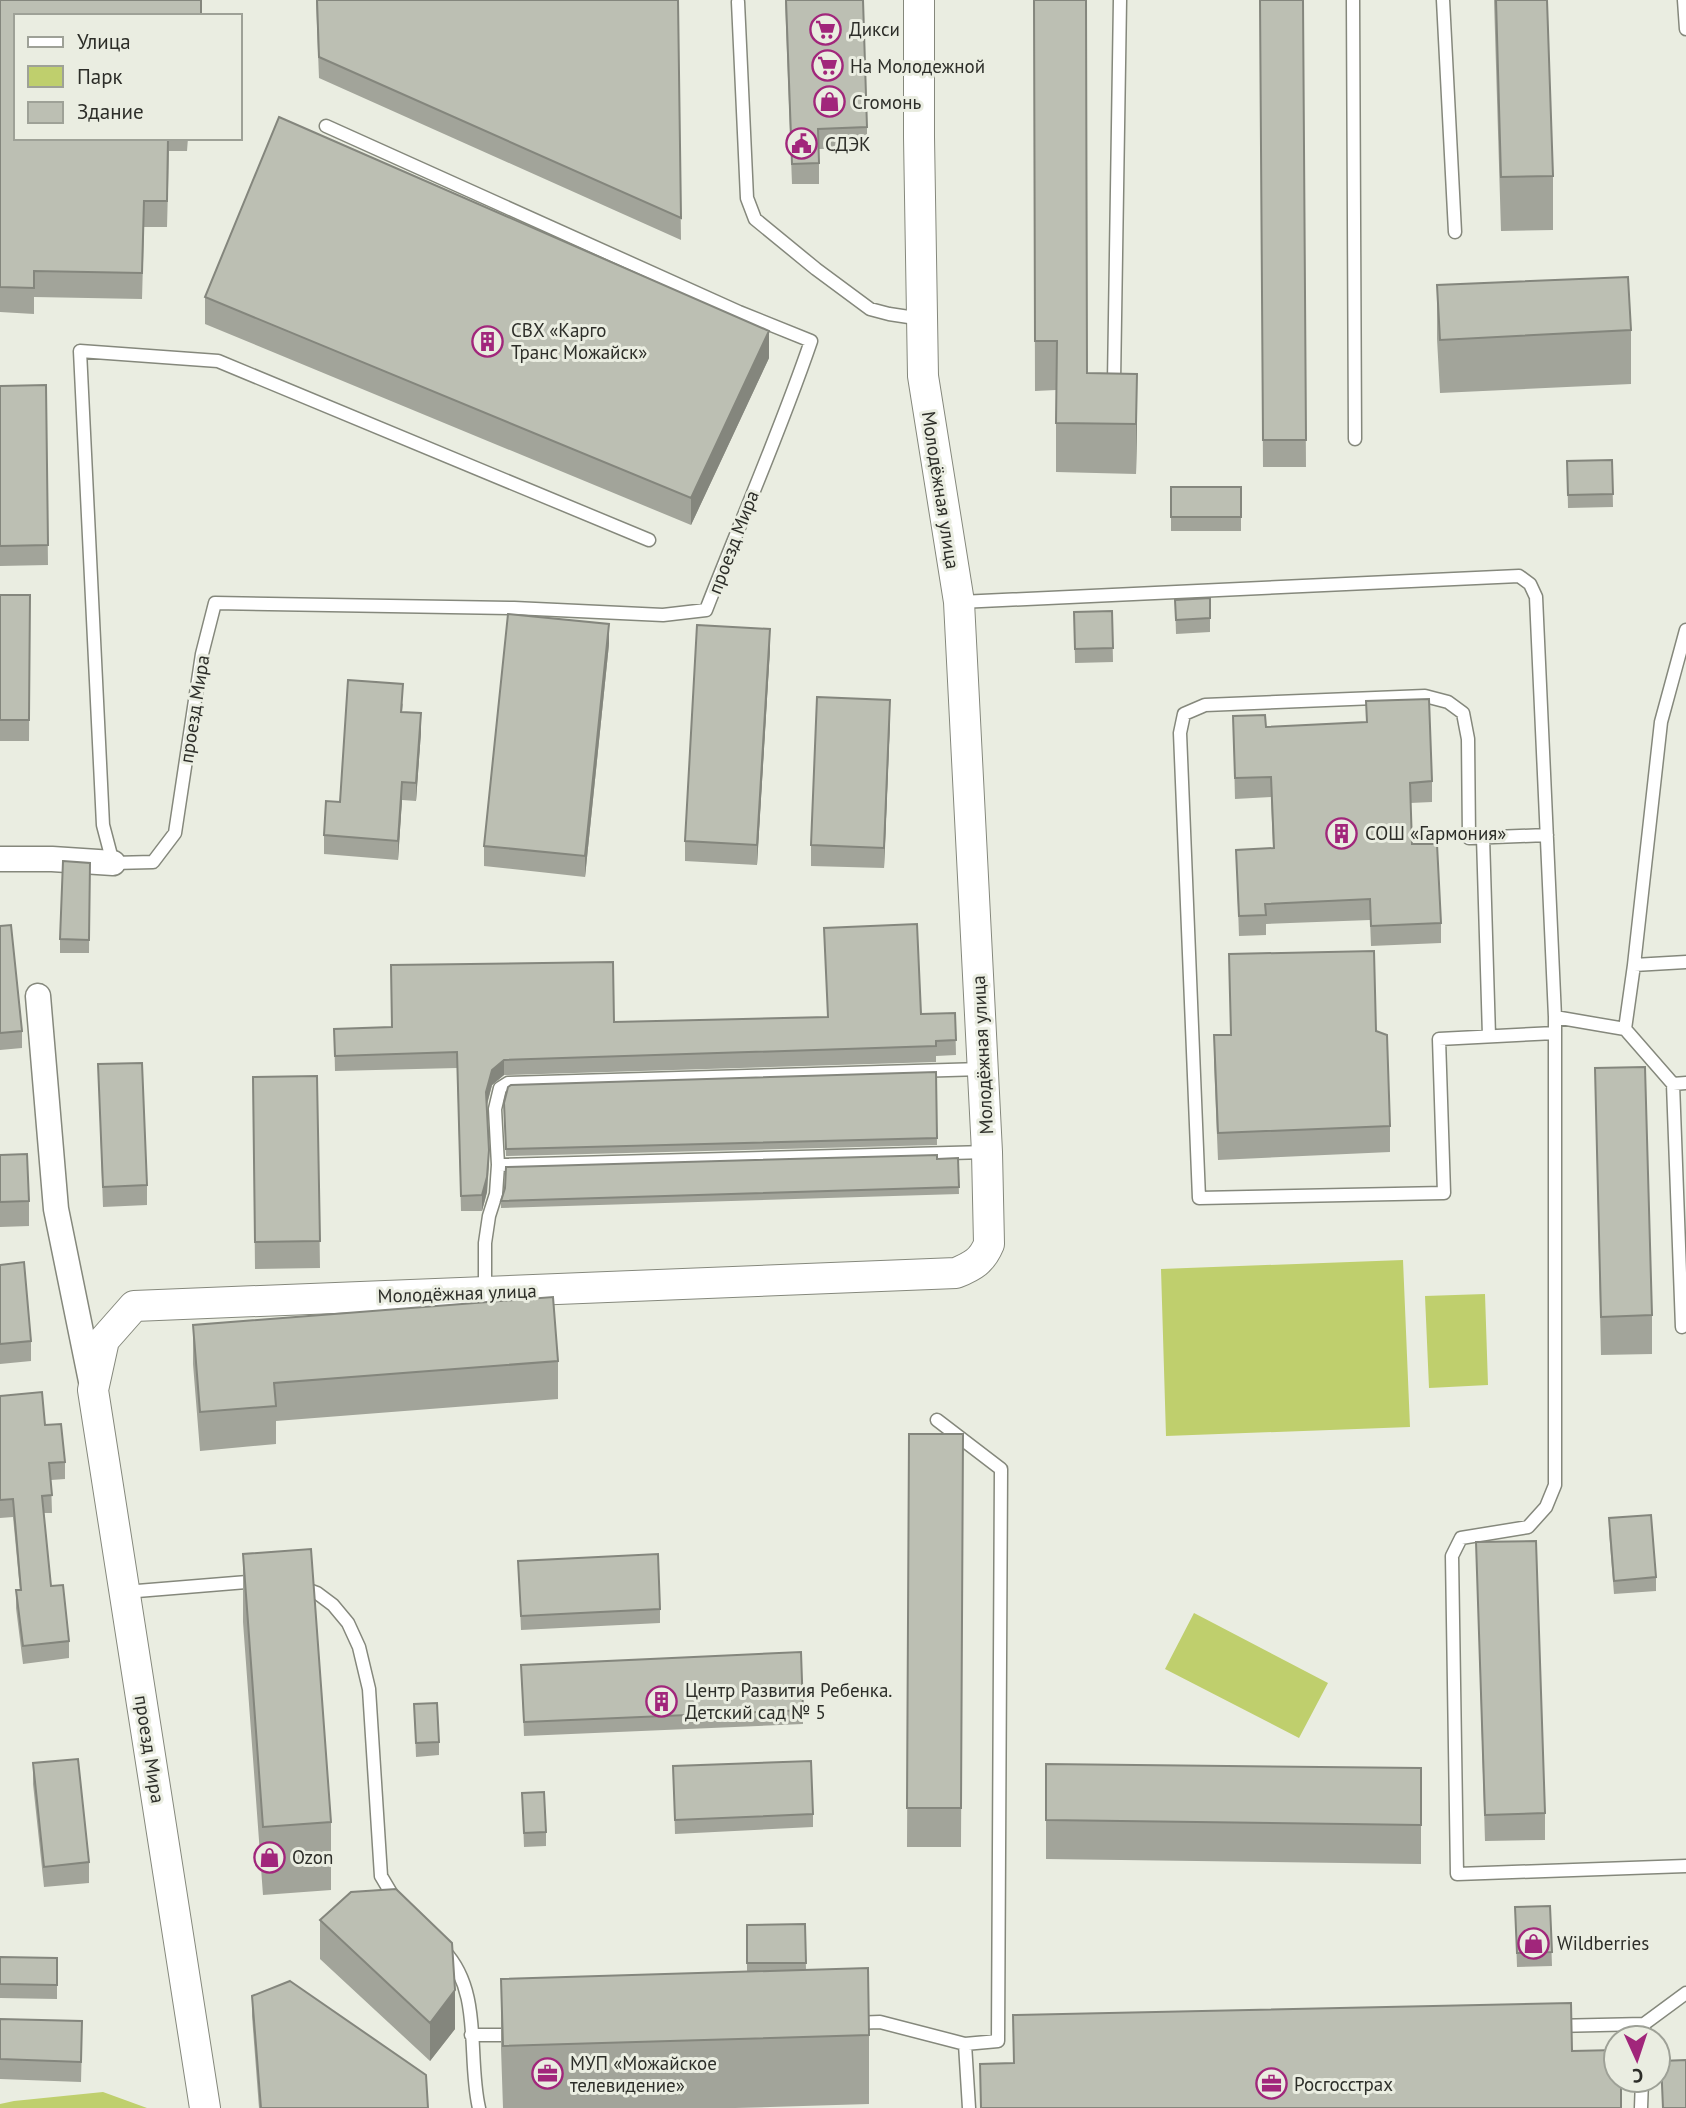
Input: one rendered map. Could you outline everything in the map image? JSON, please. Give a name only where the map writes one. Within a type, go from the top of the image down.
[{"type":"street","name":"Молодёжная улица","points":[[134,1306],[956,1273],[974,1266],[984,1255],[989,1244],[987,1152],[959,602],[923,376],[919,0]]},
{"type":"street","name":"проезд Мира","points":[[0,859],[113,863]]},
{"type":"street","name":"проезд Мира","points":[[38,996],[56,1209],[93,1390],[205,2108]]},
{"type":"street","name":"проезд Мира","points":[[93,1390],[104,1340],[134,1306]]},
{"type":"lane","points":[[1114,382],[1120,0]]},
{"type":"lane","points":[[1353,0],[1355,439]]},
{"type":"lane","points":[[1443,0],[1455,232]]},
{"type":"lane","points":[[1684,0],[1686,29]]},
{"type":"lane","points":[[738,2],[747,198],[755,219],[870,309],[922,319]]},
{"type":"lane","name":"проезд Мира","points":[[113,863],[153,862],[175,833],[202,654],[215,603],[514,608],[663,615],[706,610],[788,408],[811,341],[727,307],[326,126]]},
{"type":"lane","points":[[113,863],[103,825],[80,351],[218,361],[649,540]]},
{"type":"lane","points":[[959,602],[1519,576],[1530,584],[1536,597],[1555,1017],[1555,1485],[1546,1507],[1528,1527],[1461,1538],[1452,1556],[1457,1874],[1686,1866]]},
{"type":"lane","points":[[1625,1029],[1661,722],[1686,630]]},
{"type":"lane","points":[[1547,835],[1469,838],[1468,739],[1463,713],[1448,702],[1425,696],[1205,705],[1184,714],[1180,733],[1199,1198],[1444,1193],[1439,1039],[1555,1032]]},
{"type":"lane","points":[[1483,837],[1489,1036]]},
{"type":"lane","points":[[1634,965],[1686,962]]},
{"type":"lane","points":[[1555,1017],[1625,1029],[1680,1084],[1682,1327]]},
{"type":"lane","points":[[485,1292],[485,1242],[496,1194],[498,1165],[495,1109],[500,1088],[508,1083],[983,1069]]},
{"type":"lane","points":[[498,1165],[987,1152]]},
{"type":"lane","points":[[937,1420],[1001,1469],[998,2041]]},
{"type":"lane","points":[[125,1592],[267,1582]]},
{"type":"lane","points":[[290,1583],[317,1592],[333,1605],[348,1623],[359,1647],[369,1689],[381,1876],[400,1908],[410,1918]]},
{"type":"lane","points":[[437,1943],[450,1958],[461,1978],[470,2004],[479,2108]]},
{"type":"lane","points":[[1644,2024],[1686,1993]]},
{"type":"lane","points":[[838,2024],[880,2022],[965,2044],[1012,2041]]},
{"type":"lane","points":[[1534,2027],[1602,2025]]},
{"type":"lane","points":[[471,2035],[532,2034]]},
{"type":"lane","points":[[965,2044],[969,2108]]},
{"type":"green space","points":[[1403,1260],[1410,1427],[1166,1436],[1161,1269]]},
{"type":"green space","points":[[1485,1294],[1488,1385],[1429,1388],[1425,1296]]},
{"type":"green space","points":[[1194,1613],[1328,1683],[1299,1738],[1165,1669]]},
{"type":"green space","points":[[103,2092],[147,2108],[0,2108],[0,2104],[14,2101]]},
{"type":"building","points":[[0,0],[201,0],[201,14],[14,14],[14,140],[168,140],[167,201],[144,201],[142,273],[34,271],[34,288],[0,287]]},
{"type":"building","points":[[317,0],[678,0],[681,218],[319,57]]},
{"type":"building","points":[[786,0],[863,0],[867,127],[818,129],[819,163],[792,164]]},
{"type":"building","points":[[1034,0],[1086,0],[1087,373],[1137,374],[1136,424],[1056,423],[1057,341],[1035,341]]},
{"type":"building","points":[[1260,0],[1303,0],[1306,440],[1263,440]]},
{"type":"building","points":[[1496,0],[1547,0],[1553,176],[1501,177]]},
{"type":"building","name":"СВХ «Карго Транс Можайск»","points":[[279,117],[769,331],[691,498],[205,297]]},
{"type":"building","points":[[1628,277],[1631,330],[1440,340],[1437,285]]},
{"type":"building","points":[[46,385],[48,545],[0,546],[0,386]]},
{"type":"building","points":[[1612,460],[1613,494],[1568,495],[1567,461]]},
{"type":"building","points":[[1171,487],[1241,487],[1241,517],[1171,517]]},
{"type":"building","points":[[0,595],[30,595],[29,720],[0,720]]},
{"type":"building","points":[[1210,598],[1210,618],[1176,620],[1175,600]]},
{"type":"building","points":[[1112,611],[1113,648],[1075,649],[1074,612]]},
{"type":"building","points":[[508,614],[609,624],[585,856],[484,846]]},
{"type":"building","points":[[697,625],[770,629],[757,845],[685,841]]},
{"type":"building","points":[[348,680],[403,684],[401,712],[421,713],[416,783],[402,782],[398,841],[324,835],[326,801],[340,802]]},
{"type":"building","points":[[817,697],[890,700],[884,848],[811,845]]},
{"type":"building","name":"СОШ «Гармония»","points":[[1429,699],[1432,781],[1410,783],[1412,844],[1437,844],[1441,923],[1371,926],[1370,899],[1265,904],[1266,915],[1239,916],[1236,850],[1274,848],[1271,777],[1235,778],[1233,716],[1265,715],[1266,727],[1367,722],[1366,701]]},
{"type":"building","points":[[63,861],[90,863],[89,940],[60,939]]},
{"type":"building","points":[[917,924],[921,1014],[955,1013],[956,1040],[936,1041],[936,1046],[504,1060],[492,1070],[486,1092],[489,1150],[487,1177],[482,1195],[461,1196],[457,1052],[335,1056],[334,1029],[392,1027],[391,965],[613,962],[614,1022],[828,1017],[824,928]]},
{"type":"building","points":[[11,925],[22,1031],[0,1033],[0,926]]},
{"type":"building","points":[[1374,951],[1376,1031],[1387,1035],[1390,1126],[1218,1133],[1214,1035],[1231,1035],[1229,954]]},
{"type":"building","points":[[142,1063],[147,1185],[103,1187],[98,1064]]},
{"type":"building","points":[[1645,1067],[1652,1315],[1601,1317],[1595,1068]]},
{"type":"building","points":[[936,1072],[937,1138],[506,1149],[504,1103],[511,1085]]},
{"type":"building","points":[[317,1076],[320,1241],[255,1242],[253,1077]]},
{"type":"building","points":[[27,1154],[29,1201],[0,1202],[0,1155]]},
{"type":"building","points":[[937,1155],[937,1159],[958,1158],[959,1187],[501,1201],[506,1167]]},
{"type":"building","points":[[24,1262],[31,1341],[0,1344],[0,1265]]},
{"type":"building","points":[[553,1297],[558,1361],[274,1383],[276,1406],[200,1412],[193,1325]]},
{"type":"building","points":[[42,1392],[45,1425],[61,1424],[65,1462],[49,1463],[52,1495],[42,1496],[51,1586],[63,1585],[69,1641],[23,1646],[16,1590],[21,1590],[13,1499],[0,1500],[0,1396]]},
{"type":"building","points":[[909,1434],[963,1434],[961,1808],[907,1808]]},
{"type":"building","points":[[1651,1515],[1656,1577],[1614,1581],[1609,1518]]},
{"type":"building","points":[[1536,1541],[1545,1813],[1485,1815],[1476,1542]]},
{"type":"building","points":[[311,1549],[331,1822],[263,1827],[243,1554]]},
{"type":"building","points":[[658,1554],[660,1609],[521,1616],[518,1561]]},
{"type":"building","points":[[801,1652],[803,1710],[524,1722],[521,1665]]},
{"type":"building","points":[[437,1703],[439,1742],[416,1743],[414,1704]]},
{"type":"building","points":[[78,1759],[89,1862],[44,1867],[33,1763]]},
{"type":"building","points":[[811,1761],[813,1814],[675,1820],[673,1766]]},
{"type":"building","points":[[1046,1764],[1421,1768],[1421,1825],[1046,1820]]},
{"type":"building","points":[[544,1792],[546,1832],[524,1833],[522,1793]]},
{"type":"building","points":[[396,1889],[452,1943],[455,1990],[430,2023],[320,1920],[351,1892]]},
{"type":"building","name":"Wildberries","points":[[1550,1906],[1552,1952],[1517,1953],[1515,1907]]},
{"type":"building","points":[[805,1924],[806,1963],[747,1963],[747,1925]]},
{"type":"building","points":[[0,1957],[57,1958],[57,1985],[0,1984]]},
{"type":"building","points":[[868,1968],[869,2035],[503,2046],[501,1979]]},
{"type":"building","points":[[290,1981],[426,2075],[428,2108],[261,2108],[252,1996]]},
{"type":"building","points":[[1571,2003],[1572,2051],[1602,2050],[1602,2094],[1621,2094],[1621,2108],[981,2108],[980,2064],[1014,2063],[1013,2015]]},
{"type":"building","points":[[0,2019],[82,2021],[81,2062],[0,2059]]},
{"type":"building","points":[[1686,2060],[1686,2108],[1663,2108],[1662,2094],[1672,2094],[1672,2061]]},
{"type":"place","name":"Дикси","points":[[826,29]]},
{"type":"place","name":"На Молодежной","points":[[827,66]]},
{"type":"place","name":"Сгомонь","points":[[829,102]]},
{"type":"place","name":"СДЭК","points":[[802,144]]},
{"type":"place","name":"СВХ «Карго Транс Можайск»","points":[[488,341]]},
{"type":"place","name":"СОШ «Гармония»","points":[[1342,833]]},
{"type":"place","name":"Центр Развития Ребенка. Детский сад № 5","points":[[662,1701]]},
{"type":"place","name":"Ozon","points":[[269,1857]]},
{"type":"place","name":"Wildberries","points":[[1534,1943]]},
{"type":"place","name":"МУП «Можайское телевидение»","points":[[547,2074]]},
{"type":"place","name":"Росгосстрах","points":[[1271,2084]]}]
